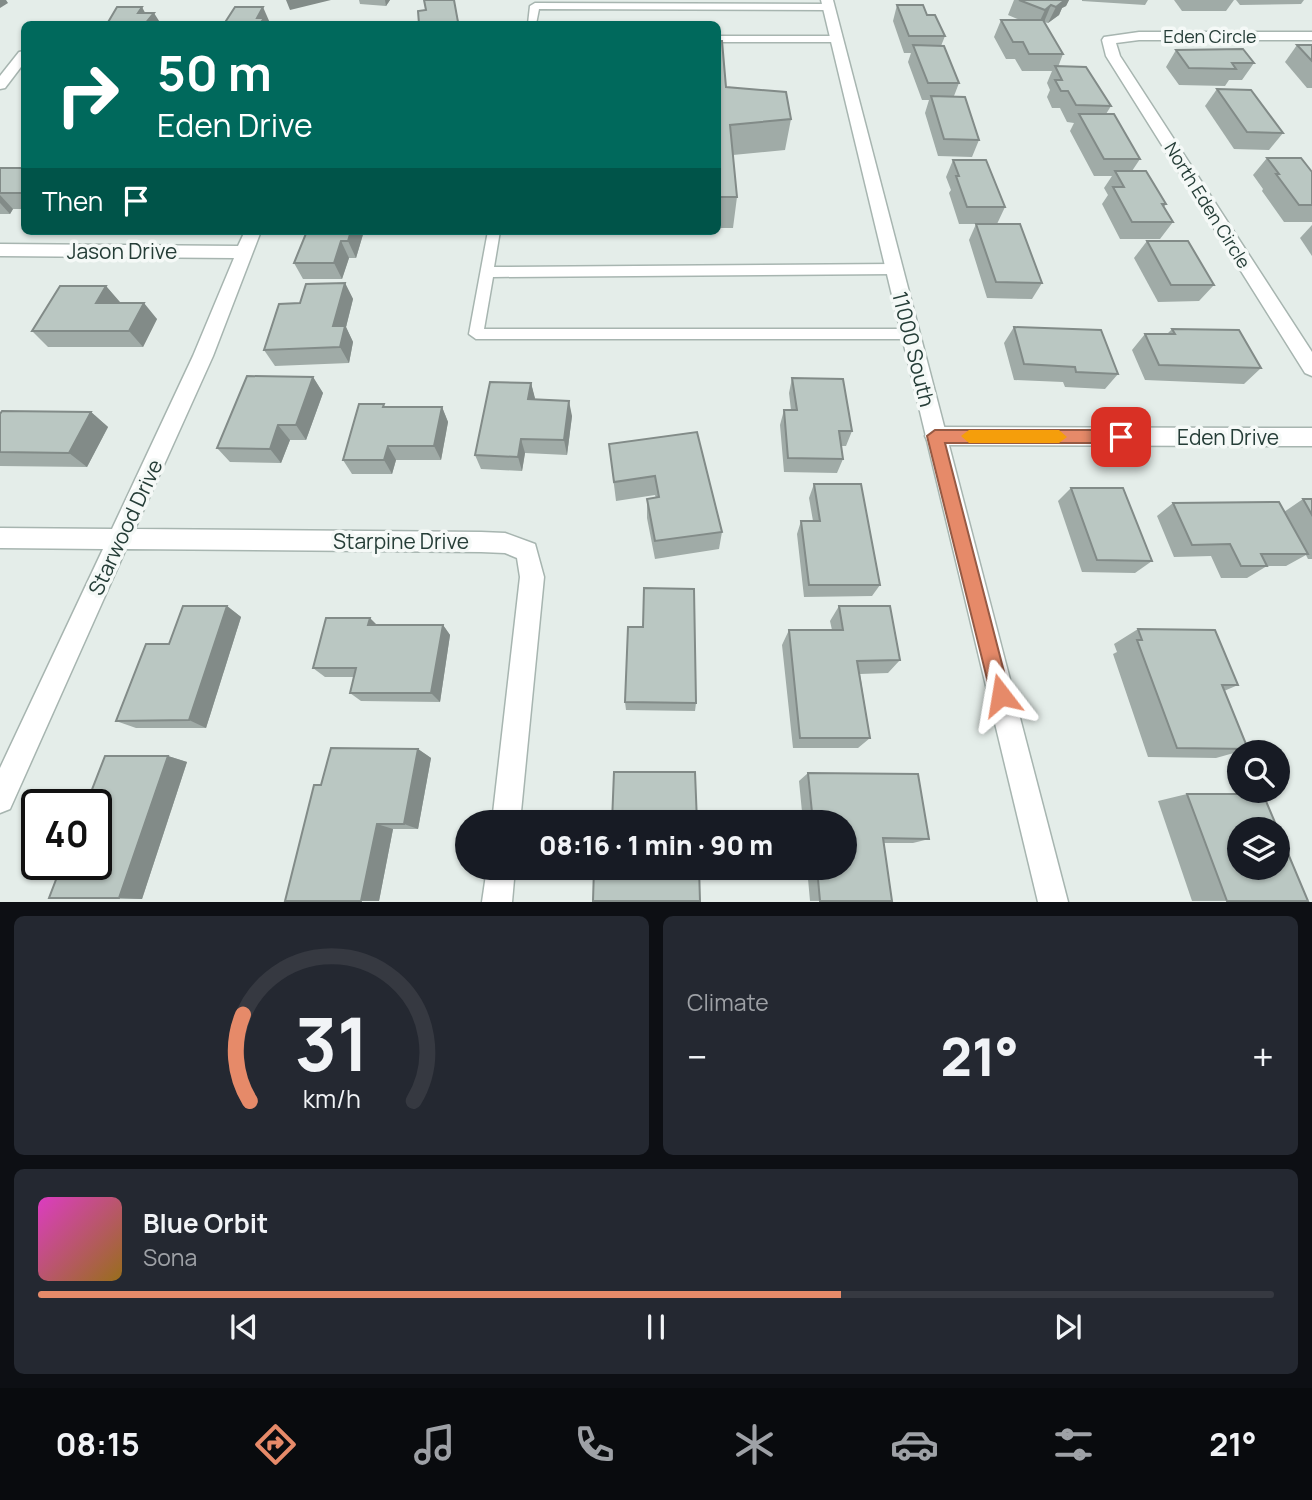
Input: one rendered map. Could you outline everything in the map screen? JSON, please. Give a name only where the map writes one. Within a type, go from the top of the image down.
[{"type":"street","name":"11000 South","points":[[828,3],[1053,901]]},
{"type":"street","name":"Eden Circle","points":[[1109,40],[1139,36],[1312,36]]},
{"type":"street","name":"North Eden Circle","points":[[1109,40],[1113,55],[1312,368]]},
{"type":"street","points":[[0,85],[21,59]]},
{"type":"street","name":"Starwood Drive","points":[[0,799],[203,356],[251,235]]},
{"type":"street","name":"Jason Drive","points":[[0,250],[243,252]]},
{"type":"street","name":"Eden Drive","points":[[935,436],[1312,437]]},
{"type":"street","name":"Starpine Drive","points":[[0,538],[481,542],[505,544],[527,551],[532,577],[530,605],[507,810]]},
{"type":"street","points":[[497,901],[500,880]]},
{"type":"lane","points":[[532,21],[535,6],[828,3]]},
{"type":"lane","points":[[721,38],[836,39]]},
{"type":"lane","points":[[493,235],[475,334],[910,334]]},
{"type":"lane","points":[[487,272],[895,269]]},
{"type":"building","points":[[424,0],[454,0],[458,21],[419,21],[418,11],[426,10]]},
{"type":"building","points":[[1019,0],[1065,0],[1056,7],[1051,5],[1045,10]]},
{"type":"building","points":[[897,5],[923,5],[927,15],[935,15],[945,36],[909,36]]},
{"type":"building","points":[[117,7],[142,7],[138,13],[154,13],[147,21],[109,21]]},
{"type":"building","points":[[235,7],[263,7],[257,18],[264,18],[262,21],[226,21]]},
{"type":"building","points":[[1001,20],[1043,20],[1063,54],[1029,54],[1023,42],[1013,42]]},
{"type":"building","points":[[721,41],[726,87],[786,92],[791,119],[730,125],[737,197],[721,197]]},
{"type":"building","points":[[913,45],[944,46],[959,83],[928,83]]},
{"type":"building","points":[[1297,45],[1312,45],[1312,61]]},
{"type":"building","points":[[1243,49],[1254,63],[1232,63],[1236,69],[1189,68],[1176,50]]},
{"type":"building","points":[[1055,66],[1086,67],[1111,106],[1076,105],[1068,91],[1061,91],[1055,80],[1062,80]]},
{"type":"building","points":[[1217,89],[1251,90],[1283,133],[1247,132]]},
{"type":"building","points":[[931,96],[965,97],[979,140],[944,139]]},
{"type":"building","points":[[1079,114],[1114,114],[1140,159],[1104,159]]},
{"type":"building","points":[[1267,158],[1301,158],[1312,172],[1312,205],[1299,205]]},
{"type":"building","points":[[953,160],[986,160],[1005,207],[967,207]]},
{"type":"building","points":[[0,168],[21,168],[21,193],[0,193]]},
{"type":"building","points":[[1115,171],[1146,171],[1166,204],[1162,204],[1173,222],[1132,222],[1113,187],[1124,187]]},
{"type":"building","points":[[976,224],[1020,224],[1042,283],[996,282]]},
{"type":"building","points":[[305,235],[350,235],[348,241],[341,241],[334,263],[294,263]]},
{"type":"building","points":[[1147,241],[1188,241],[1214,285],[1171,285]]},
{"type":"building","points":[[345,283],[333,326],[345,326],[340,347],[264,350],[279,304],[300,303],[306,284]]},
{"type":"building","points":[[60,286],[106,286],[96,303],[144,303],[129,331],[32,331]]},
{"type":"building","points":[[1014,327],[1101,330],[1118,374],[1076,372],[1075,367],[1024,364]]},
{"type":"building","points":[[1172,329],[1239,330],[1261,368],[1159,365],[1145,334],[1175,334]]},
{"type":"building","points":[[247,376],[313,377],[296,425],[278,425],[270,449],[217,448]]},
{"type":"building","points":[[792,378],[843,379],[852,431],[839,431],[843,459],[788,458],[784,410],[797,410]]},
{"type":"building","points":[[490,382],[531,383],[528,399],[569,401],[564,440],[521,439],[518,457],[475,455]]},
{"type":"building","points":[[359,404],[384,404],[383,407],[442,407],[434,446],[388,446],[384,460],[343,460]]},
{"type":"building","points":[[2,411],[91,412],[69,453],[0,452]]},
{"type":"building","points":[[697,432],[722,532],[655,541],[647,499],[659,497],[655,476],[614,482],[609,444]]},
{"type":"building","points":[[814,484],[861,484],[880,585],[809,585],[801,521],[820,521]]},
{"type":"building","points":[[1071,488],[1123,488],[1152,561],[1097,560]]},
{"type":"building","points":[[1303,499],[1312,499],[1312,515]]},
{"type":"building","points":[[1279,502],[1308,554],[1261,554],[1267,566],[1241,566],[1230,544],[1192,545],[1173,503]]},
{"type":"building","points":[[644,588],[694,589],[696,703],[625,702],[628,627],[643,627]]},
{"type":"building","points":[[183,606],[227,606],[189,720],[116,721],[146,644],[169,644]]},
{"type":"building","points":[[839,606],[890,606],[900,660],[857,661],[870,738],[800,738],[789,630],[843,630]]},
{"type":"building","points":[[326,618],[370,618],[368,625],[443,625],[431,693],[350,693],[356,668],[313,668]]},
{"type":"building","points":[[1138,629],[1215,630],[1238,685],[1222,685],[1244,740],[1227,740],[1227,749],[1177,748],[1137,640],[1142,640]]},
{"type":"building","points":[[331,748],[418,749],[404,824],[377,824],[361,901],[285,901],[314,785],[321,785]]},
{"type":"building","points":[[105,756],[168,756],[119,898],[49,898],[56,880],[112,880],[112,789],[92,789]]},
{"type":"building","points":[[614,772],[695,772],[697,810],[612,810]]},
{"type":"building","points":[[808,773],[918,774],[929,839],[883,838],[892,901],[820,901],[818,880],[857,880],[857,810],[812,810]]},
{"type":"building","points":[[1187,794],[1227,794],[1227,803],[1267,803],[1273,817],[1227,817],[1227,880],[1290,880],[1290,858],[1308,901],[1227,901]]},
{"type":"building","points":[[594,880],[699,880],[700,901],[593,901]]},
{"type":"slow traffic","points":[[969,436],[1059,437]]},
{"type":"route","points":[[1001,695],[935,436],[1121,437]]}]
